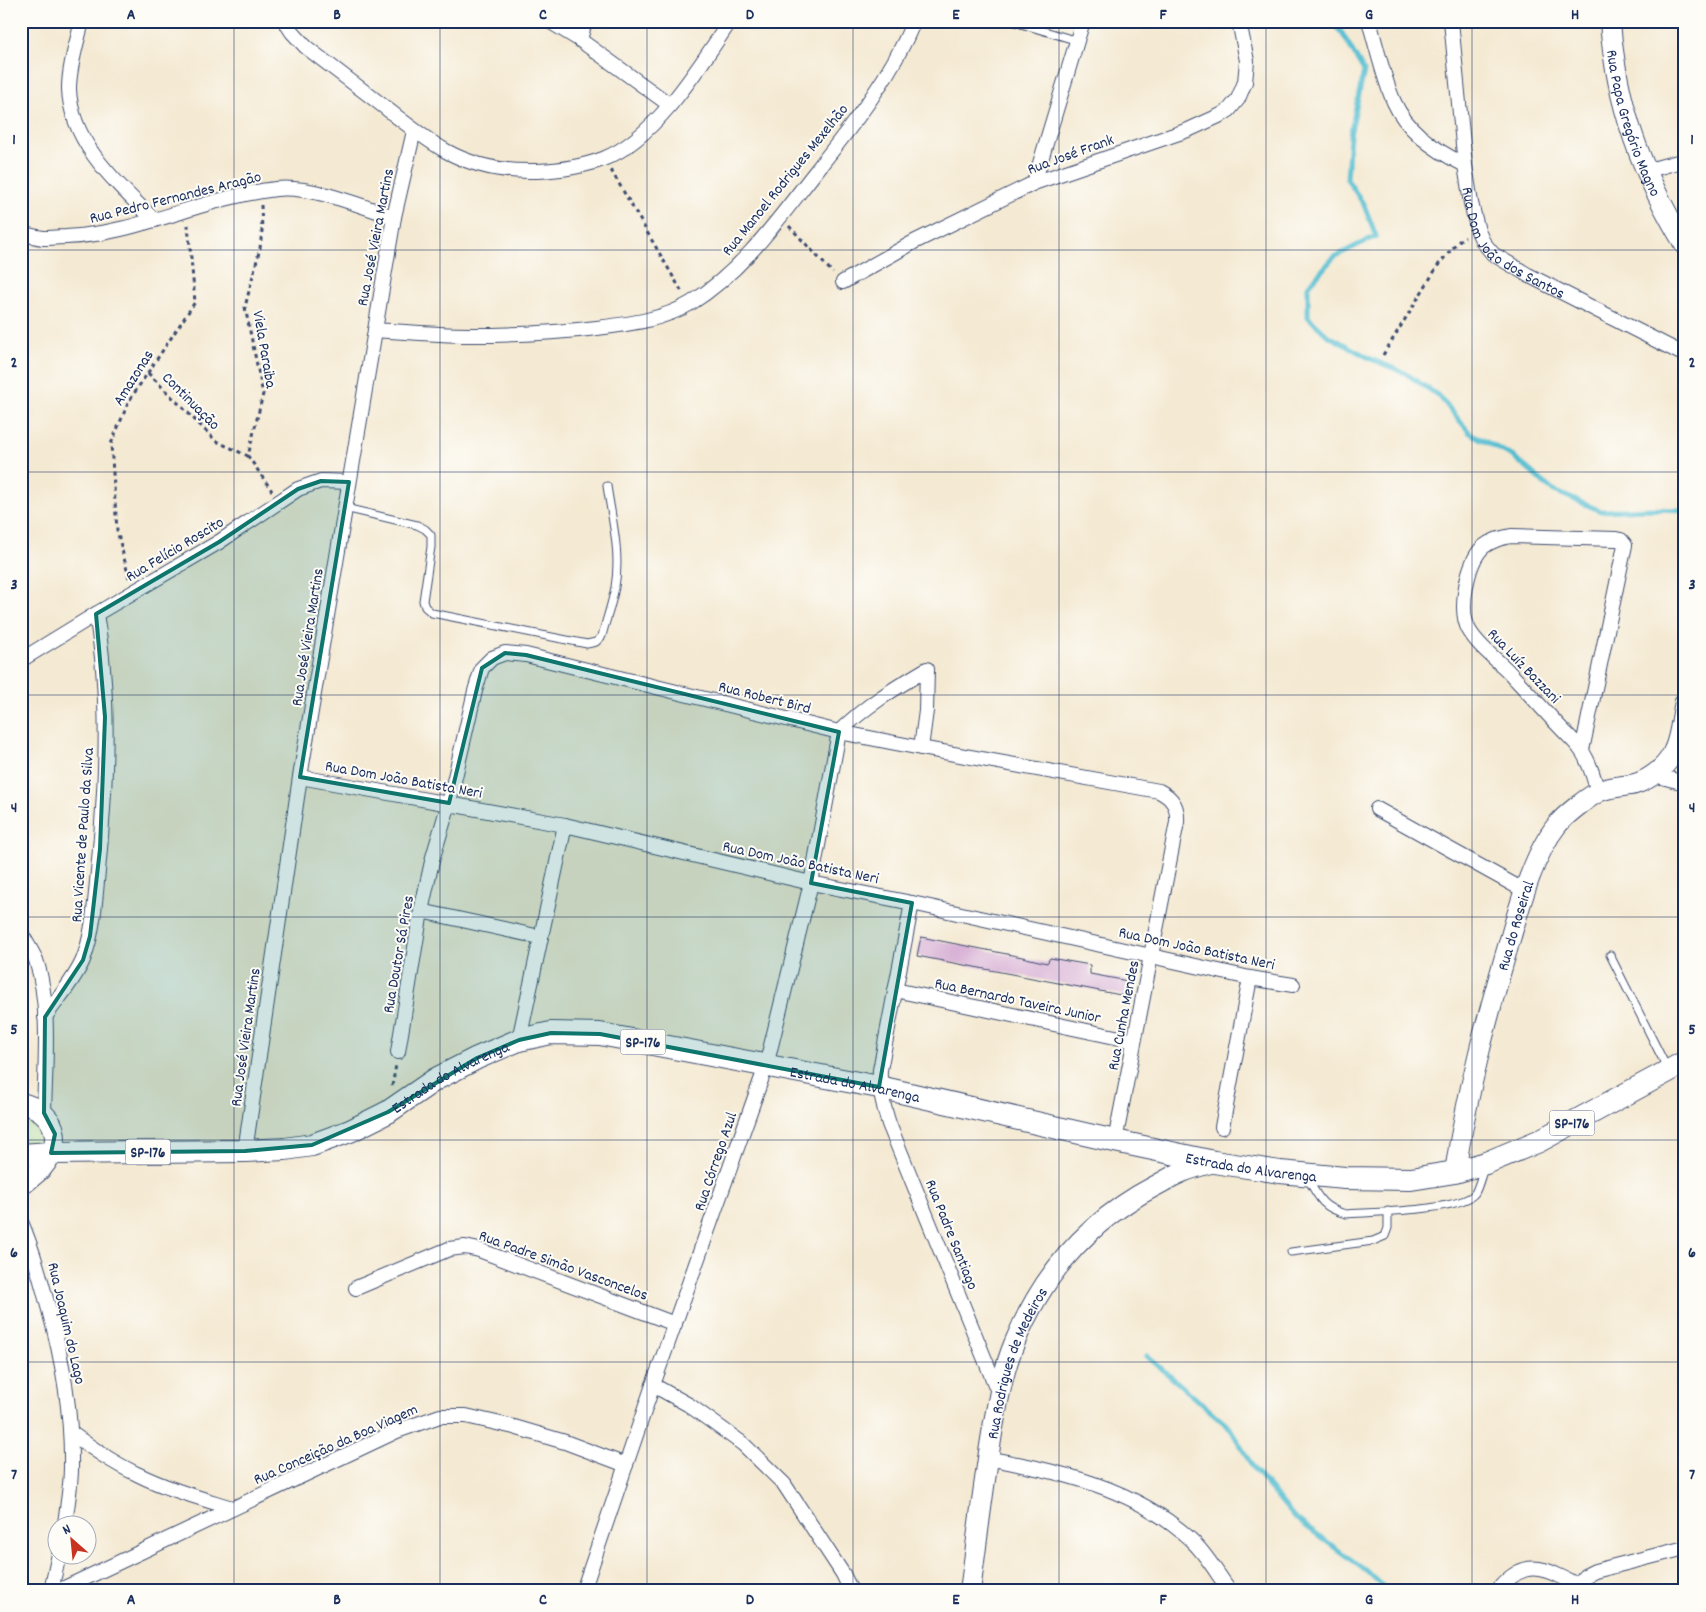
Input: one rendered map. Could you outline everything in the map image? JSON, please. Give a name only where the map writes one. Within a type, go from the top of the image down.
[{"type":"main road","name":"Estrada do Alvarenga","points":[[21,1155],[245,1151],[285,1149],[312,1145],[350,1131],[388,1112],[436,1079],[477,1058],[519,1040],[551,1033],[600,1034],[879,1086],[1214,1162],[1280,1172],[1377,1180],[1411,1179],[1455,1172],[1486,1163],[1539,1141],[1677,1067]]},
{"type":"street","points":[[82,21],[72,61],[69,88],[73,116],[85,142],[104,168],[154,220]]},
{"type":"street","points":[[285,21],[306,47],[414,131],[447,152],[481,165],[516,172],[564,170],[604,158],[630,144],[670,105],[697,71],[730,21]]},
{"type":"street","points":[[550,21],[580,40],[670,105]]},
{"type":"street","points":[[580,40],[585,21]]},
{"type":"street","points":[[1034,183],[1083,21]]},
{"type":"street","name":"Rua José Frank","points":[[843,282],[922,238],[1034,183],[1188,130],[1229,110],[1238,99],[1245,82],[1247,61],[1239,21]]},
{"type":"street","points":[[1369,21],[1395,104],[1408,124],[1429,144],[1465,165]]},
{"type":"street","name":"Rua Dom João dos Santos","points":[[1452,21],[1465,165],[1471,203],[1478,229],[1484,242],[1493,254],[1528,275],[1685,355]]},
{"type":"street","name":"Rua Papa Gregório Magno","points":[[1610,21],[1615,71],[1633,138],[1659,201],[1685,245]]},
{"type":"street","name":"Rua Manoel Rodrigues Mexelhão","points":[[375,330],[468,335],[565,331],[626,324],[662,316],[690,304],[714,287],[734,268],[780,217],[866,107],[901,51],[910,25]]},
{"type":"street","name":"Rua José Vieira Martins","points":[[245,1151],[300,777],[394,217],[414,131]]},
{"type":"street","points":[[1645,171],[1685,160]]},
{"type":"street","name":"Rua Pedro Fernandes Aragão","points":[[21,233],[43,238],[85,236],[115,231],[186,210],[278,189],[301,190],[343,200],[394,217]]},
{"type":"street","name":"Rua Felício Roscito","points":[[21,660],[219,542],[298,490],[321,481],[349,482]]},
{"type":"street","name":"Rua Luíz Bazzani","points":[[1582,750],[1612,603],[1626,549],[1624,542],[1616,539],[1560,536],[1511,536],[1496,539],[1482,548],[1473,564],[1467,581],[1463,610],[1464,620],[1479,644],[1509,672],[1582,750],[1598,792]]},
{"type":"street","name":"Rua Vicente de Paulo da Silva","points":[[45,1017],[70,984],[83,960],[90,936],[106,781],[104,671],[96,614]]},
{"type":"street","name":"Rua Robert Bird","points":[[449,803],[482,668],[492,658],[505,653],[526,655],[839,732],[1159,791],[1168,796],[1176,807]]},
{"type":"street","points":[[839,732],[878,699],[927,669],[926,711],[921,748]]},
{"type":"street","points":[[1654,775],[1665,764],[1674,750],[1685,702]]},
{"type":"street","name":"Rua Córrego Azul","points":[[584,1591],[653,1385],[766,1066],[811,883],[839,732]]},
{"type":"street","points":[[1654,775],[1685,783]]},
{"type":"street","name":"Rua do Roseiral","points":[[1455,1172],[1472,1078],[1504,960],[1524,891],[1545,844],[1557,824],[1598,792],[1612,787],[1635,784],[1654,775]]},
{"type":"street","name":"Rua Dom João Batista Neri","points":[[300,777],[564,825],[811,883],[912,903],[1250,978],[1293,985]]},
{"type":"street","name":"Rua Doutor Sá Pires","points":[[398,1052],[421,911],[433,857],[449,803]]},
{"type":"street","name":"Rua Cunha Mendes","points":[[1115,1141],[1178,822],[1176,807]]},
{"type":"street","points":[[1377,809],[1524,891]]},
{"type":"street","points":[[519,1040],[564,825]]},
{"type":"street","name":"Rua Padre Santiago","points":[[912,903],[894,990],[879,1086],[889,1124],[999,1394]]},
{"type":"street","points":[[421,911],[540,938]]},
{"type":"street","points":[[21,933],[35,960],[42,986],[45,1017],[44,1113]]},
{"type":"street","points":[[1222,1127],[1250,978]]},
{"type":"street","name":"Rua Bernardo Taveira Junior","points":[[894,990],[1134,1041]]},
{"type":"street","points":[[21,1103],[31,1105],[44,1113],[54,1126],[55,1134],[50,1154],[43,1166],[21,1186]]},
{"type":"street","name":"Rua Rodrigues de Medeiros","points":[[1153,1187],[1169,1168],[1171,1152]]},
{"type":"street","name":"Rua Rodrigues de Medeiros","points":[[967,1588],[999,1394],[1013,1345],[1031,1309],[1052,1273],[1079,1241],[1108,1216],[1138,1195],[1180,1173],[1214,1162]]},
{"type":"street","name":"Rua Joaquim do Lago","points":[[21,1222],[41,1280],[59,1347],[65,1379],[71,1433],[71,1470],[66,1514]]},
{"type":"street","name":"Rua Padre Simão Vasconcelos","points":[[356,1288],[429,1256],[449,1249],[466,1247],[479,1250],[675,1324]]},
{"type":"street","points":[[653,1385],[689,1405],[743,1444],[784,1484],[843,1574],[850,1591]]},
{"type":"street","name":"Rua Conceição da Boa Viagem","points":[[58,1591],[397,1431],[440,1416],[466,1416],[514,1427],[565,1442],[626,1465]]},
{"type":"street","points":[[71,1433],[101,1454],[137,1474],[179,1492],[232,1508]]},
{"type":"street","points":[[987,1458],[1051,1470],[1086,1480],[1123,1496],[1158,1515],[1192,1540],[1230,1591]]},
{"type":"street","points":[[1497,1591],[1505,1581],[1519,1571],[1532,1568],[1550,1571],[1580,1588],[1585,1576],[1595,1571],[1685,1548]]},
{"type":"street","points":[[51,1591],[57,1564]]},
{"type":"lane","points":[[1011,21],[1078,41]]},
{"type":"lane","points":[[345,508],[417,525],[431,535],[423,600],[425,607],[432,614],[587,644],[596,642],[602,636],[615,588],[616,545],[607,486]]},
{"type":"lane","points":[[1610,955],[1677,1067]]},
{"type":"lane","points":[[1305,1174],[1319,1198],[1332,1210],[1346,1214],[1446,1206],[1464,1201],[1474,1194],[1486,1163]]},
{"type":"lane","points":[[1291,1252],[1373,1241],[1384,1236],[1388,1228],[1388,1211]]},
{"type":"path","points":[[604,158],[690,304]]},
{"type":"path","name":"Viela Paraiba","points":[[248,456],[263,394],[245,307],[262,231],[261,192]]},
{"type":"path","name":"Amazonas","points":[[133,593],[117,530],[111,444],[129,401],[195,302],[186,210]]},
{"type":"path","points":[[780,217],[843,282]]},
{"type":"path","points":[[1383,355],[1439,264],[1460,240],[1478,229]]},
{"type":"path","name":"Continuação","points":[[148,373],[216,441],[248,456]]},
{"type":"path","points":[[248,456],[279,502]]},
{"type":"path","points":[[388,1112],[398,1052]]},
{"type":"highlighted area","points":[[321,481],[349,482],[300,777],[449,803],[482,668],[505,653],[526,655],[839,732],[811,883],[912,903],[879,1087],[600,1034],[551,1033],[519,1040],[477,1058],[388,1112],[312,1145],[245,1151],[51,1153],[55,1134],[44,1113],[45,1017],[83,960],[90,936],[100,849],[105,717],[96,614],[219,542],[298,489]]},
{"type":"green space","points":[[21,1112],[36,1116],[42,1129],[40,1146],[21,1173]]},
{"type":"building","points":[[921,937],[1047,963],[1050,958],[1090,965],[1090,974],[1128,981],[1126,996],[917,956]]},
{"type":"waterway","points":[[1330,21],[1342,33],[1364,71],[1350,135],[1347,179],[1364,205],[1376,236],[1334,257],[1308,286],[1308,317],[1327,335],[1371,359],[1405,373],[1439,396],[1470,433],[1514,457],[1552,490],[1601,511],[1685,510]]},
{"type":"waterway","points":[[1147,1356],[1230,1428],[1254,1469],[1294,1517],[1370,1574],[1388,1591]]}]
